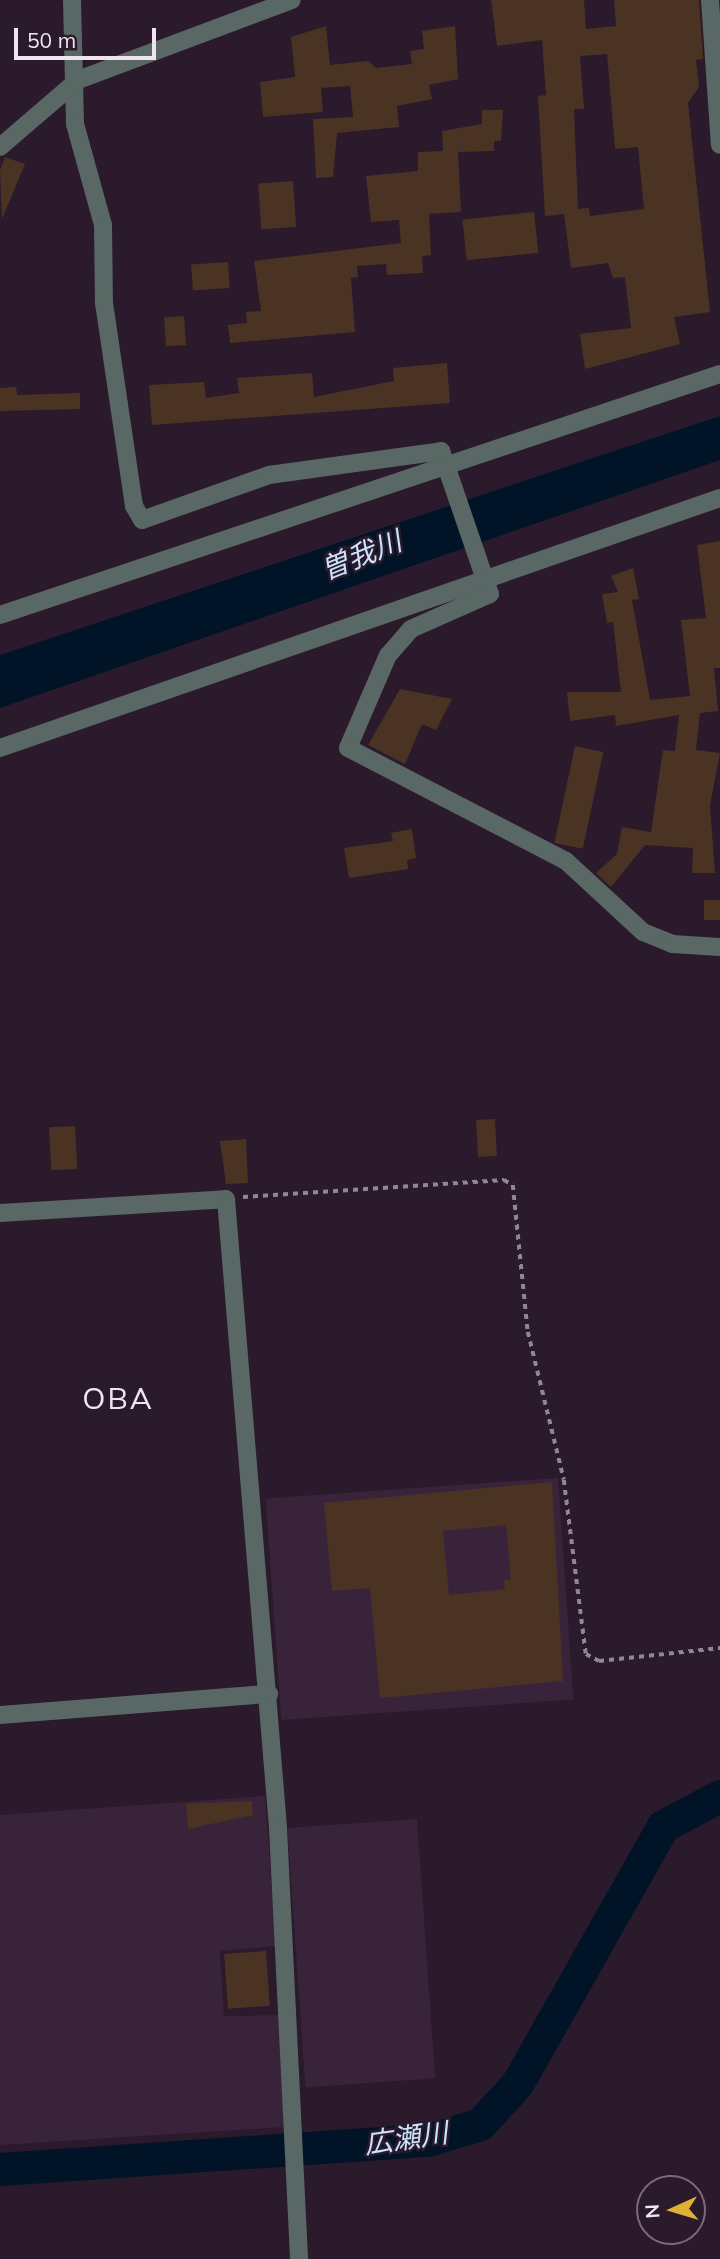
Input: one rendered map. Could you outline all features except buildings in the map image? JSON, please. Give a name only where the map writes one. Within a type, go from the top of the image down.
[{"type":"street","points":[[72,0],[78,80],[75,124],[103,225],[104,303],[134,506],[142,520],[269,475],[441,451],[449,466],[486,572],[490,594],[411,629],[388,655],[348,748],[566,861],[643,932],[672,944],[720,947]]},
{"type":"street","points":[[0,147],[78,80],[292,0]]},
{"type":"street","points":[[710,0],[720,145]]},
{"type":"street","points":[[0,615],[720,374]]},
{"type":"street","points":[[0,748],[486,572],[720,498]]},
{"type":"street","points":[[0,1213],[226,1199],[269,1693],[299,2259]]},
{"type":"street","points":[[0,1715],[269,1693]]},
{"type":"path","points":[[226,1199],[504,1180],[513,1185],[528,1332],[564,1480],[586,1654],[599,1661],[720,1648]]},
{"type":"shaded area","points":[[558,1478],[573,1699],[281,1720],[266,1498]]},
{"type":"shaded area","points":[[265,1796],[276,1946],[220,1951],[224,2016],[281,2015],[284,2127],[0,2145],[0,1815]]},
{"type":"shaded area","points":[[417,1819],[435,2078],[305,2087],[287,1828]]},
{"type":"water","name":"曽我川","points":[[720,416],[720,460],[0,708],[0,655]]},
{"type":"waterway","name":"広瀬川","points":[[0,2169],[428,2140],[480,2124],[517,2084],[663,1826],[720,1796]]},
{"type":"district","name":"OBA","points":[[118,1398]]}]
